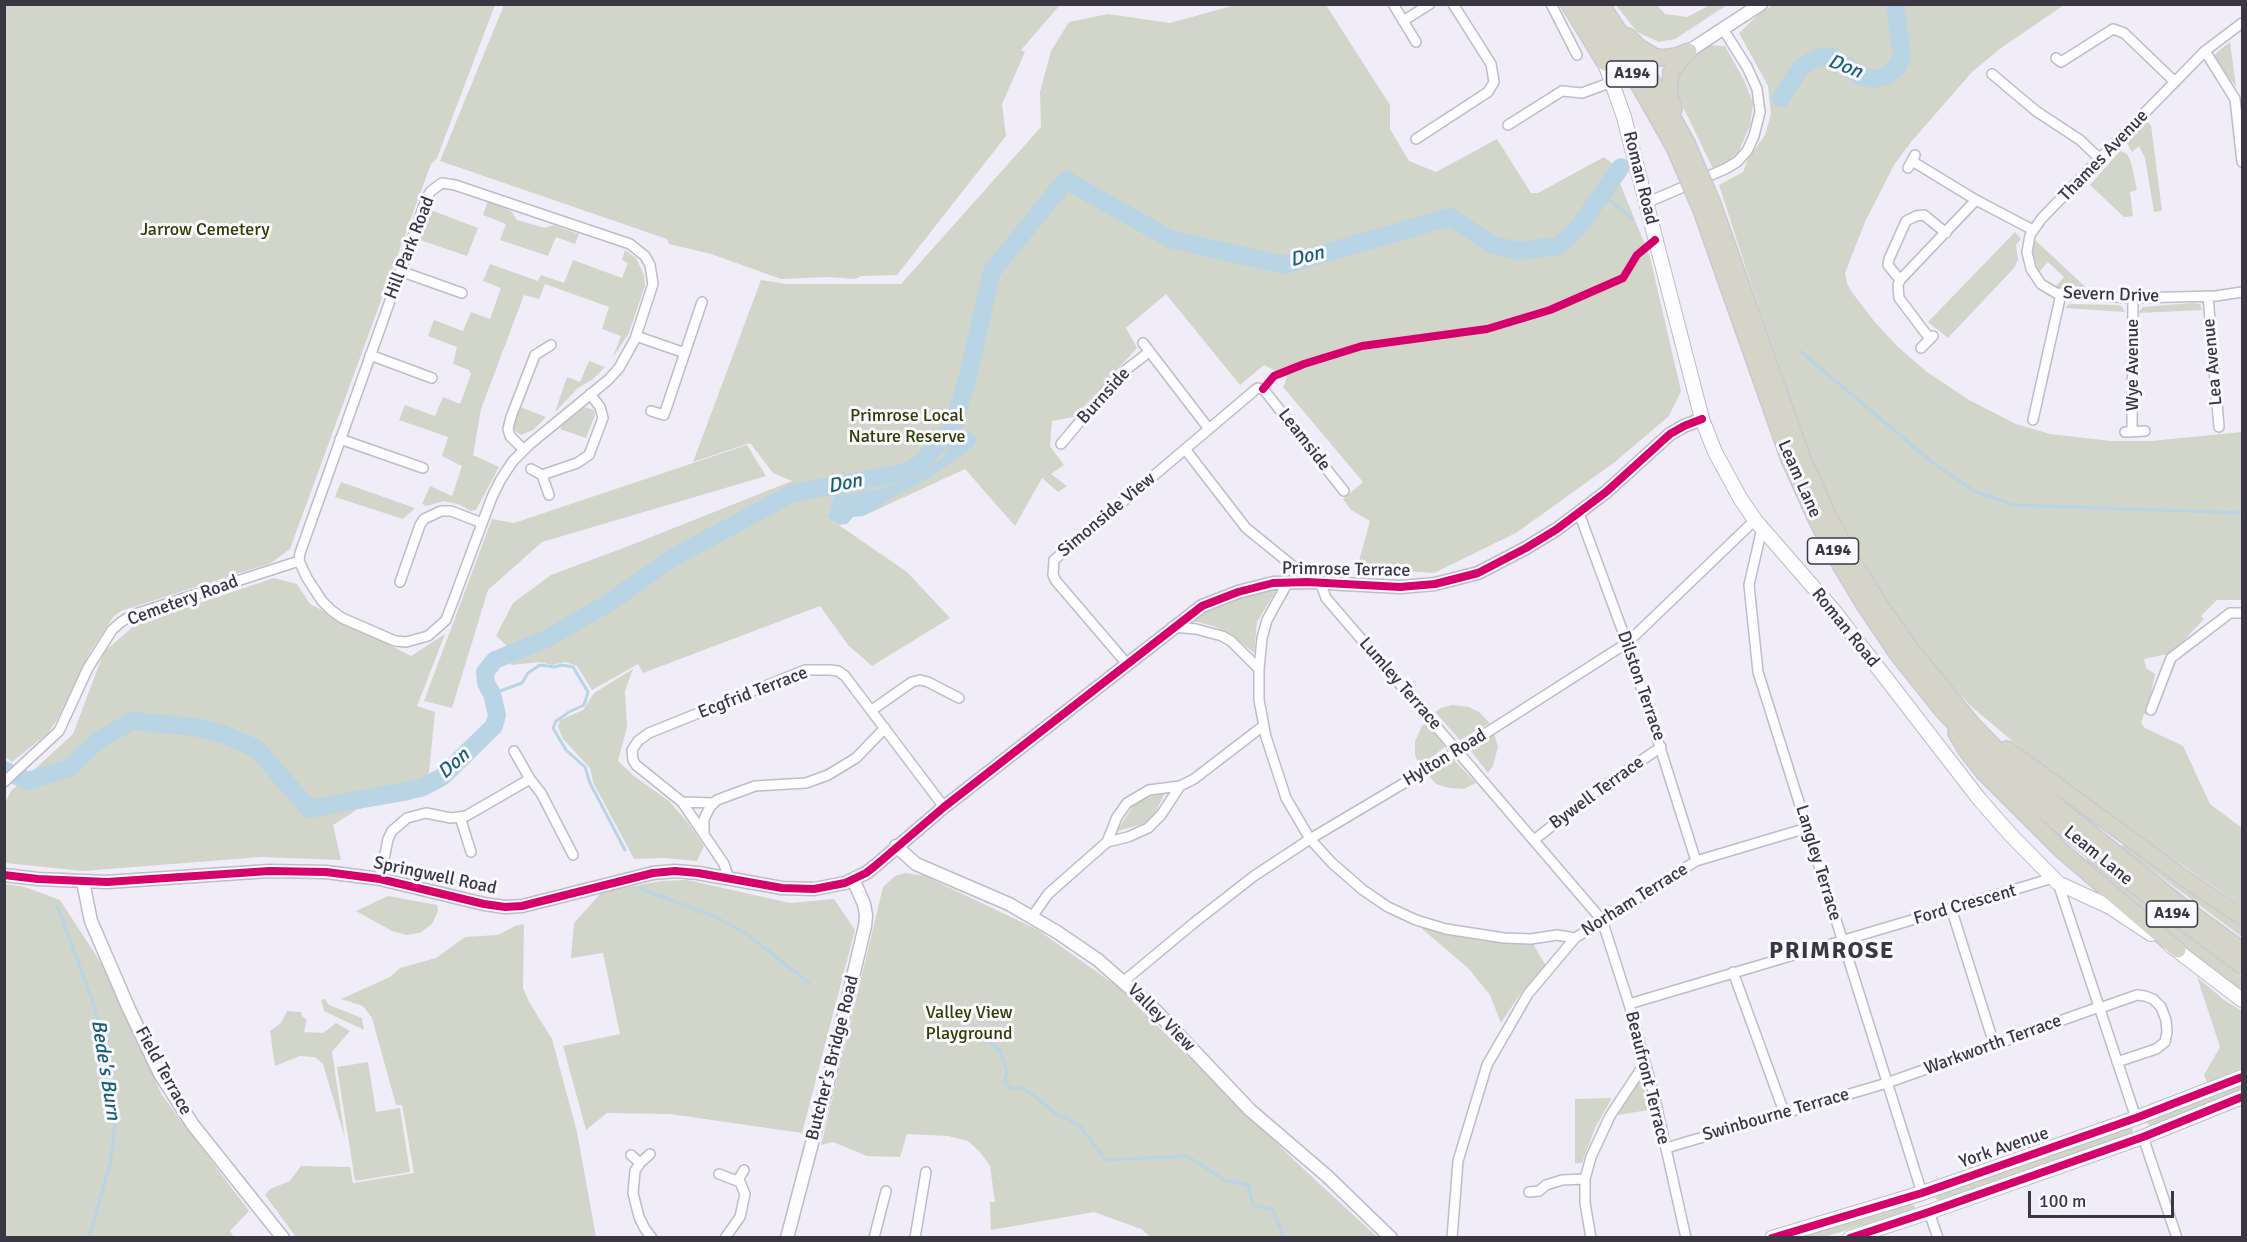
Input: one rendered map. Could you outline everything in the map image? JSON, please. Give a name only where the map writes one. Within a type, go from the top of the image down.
[{"type":"highway","points":[[1569,4],[1605,63]]},
{"type":"highway","name":"Leam Lane","points":[[1584,4],[1680,145],[1707,207],[1802,457],[1828,515],[1878,602],[1936,682],[2013,766],[2056,805],[2181,906],[2242,950]]},
{"type":"highway","name":"Leam Lane","points":[[1601,4],[1654,84],[1679,129],[1680,145]]},
{"type":"highway","name":"A194","points":[[1612,21],[1639,46],[1654,56],[1669,58],[1689,51]]},
{"type":"highway","name":"A194","points":[[1679,129],[1669,93],[1669,79],[1674,66],[1689,51]]},
{"type":"highway","name":"Leam Lane","points":[[1707,207],[1789,459],[1817,521],[1865,606],[1899,655],[1942,710],[2001,772],[2066,830],[2151,898],[2242,966]]},
{"type":"highway","name":"A194","points":[[1942,710],[1966,750],[2007,797],[2061,850],[2178,950]]},
{"type":"highway","name":"A194","points":[[1973,725],[2181,876],[2242,917]]},
{"type":"main road","name":"Roman Road","points":[[1605,63],[1624,117],[1702,419],[1727,476],[1758,524],[1834,611],[1980,800],[2055,881],[2110,907],[2178,950],[2242,1000]]},
{"type":"main road","name":"York Avenue","points":[[1772,1238],[1922,1193],[2136,1118],[2242,1077]]},
{"type":"main road","name":"York Avenue","points":[[1850,1238],[2143,1137],[2242,1096]]},
{"type":"main road","points":[[2136,1118],[2143,1137]]},
{"type":"main road","points":[[1922,1193],[1929,1212]]},
{"type":"street","points":[[1393,4],[1416,42]]},
{"type":"street","points":[[1403,21],[1430,4]]},
{"type":"street","points":[[1416,139],[1488,92],[1494,82],[1491,64],[1453,4]]},
{"type":"street","points":[[1551,4],[1577,55]]},
{"type":"street","points":[[1689,51],[1761,4]]},
{"type":"street","name":"Thames Avenue","points":[[2033,230],[2205,51],[2242,23]]},
{"type":"street","points":[[1646,203],[1737,162],[1747,151],[1754,136],[1760,112],[1757,89],[1747,67],[1723,29]]},
{"type":"street","points":[[2056,58],[2061,62],[2113,29],[2124,33],[2175,82]]},
{"type":"street","points":[[2205,51],[2235,99],[2242,162]]},
{"type":"street","points":[[1993,74],[2036,111],[2080,140],[2100,159]]},
{"type":"street","points":[[1508,125],[1562,91],[1582,93],[1612,82]]},
{"type":"street","points":[[1911,161],[1976,200],[2033,230]]},
{"type":"street","name":"Hill Park Road","points":[[442,183],[455,185],[630,244],[650,265],[653,284],[636,336],[619,368],[524,450],[501,478],[446,620],[428,636],[417,640],[395,641],[342,618],[322,601],[299,561],[300,553],[400,271],[431,191],[442,183]]},
{"type":"street","points":[[1921,348],[1931,338],[1899,298],[1898,285],[1900,280],[1976,200]]},
{"type":"street","points":[[1900,280],[1888,266],[1906,221],[1916,216],[1924,216],[1946,233]]},
{"type":"street","name":"Severn Drive","points":[[2033,230],[2027,252],[2031,270],[2041,284],[2056,293],[2133,298],[2208,296],[2242,292]]},
{"type":"street","points":[[400,271],[462,293]]},
{"type":"street","points":[[2032,420],[2061,294]]},
{"type":"street","name":"Lea Avenue","points":[[2208,296],[2219,427]]},
{"type":"street","name":"Wye Avenue","points":[[2133,298],[2129,432],[2145,431]]},
{"type":"street","points":[[651,411],[664,415],[702,302]]},
{"type":"street","points":[[636,336],[685,353]]},
{"type":"street","name":"Burnside","points":[[1143,343],[1209,429]]},
{"type":"street","points":[[524,450],[510,436],[508,429],[511,417],[535,355],[551,345]]},
{"type":"street","name":"Burnside","points":[[1061,444],[1108,388],[1149,352]]},
{"type":"street","points":[[370,355],[432,378]]},
{"type":"street","name":"Simonside View","points":[[1127,664],[1056,581],[1052,565],[1061,554],[1255,390],[1263,389]]},
{"type":"street","name":"Leamside","points":[[1263,389],[1344,491]]},
{"type":"street","points":[[542,475],[577,463],[589,454],[603,418],[600,407],[590,394]]},
{"type":"street","name":"Primrose Terrace","points":[[896,846],[1172,627],[1202,606],[1249,589],[1288,582],[1400,587],[1453,581],[1495,565],[1526,548],[1579,513],[1636,466],[1670,434],[1702,419]]},
{"type":"street","points":[[340,439],[423,468]]},
{"type":"street","name":"Lumley Terrace","points":[[1185,449],[1246,528],[1313,582],[1602,920]]},
{"type":"street","points":[[531,469],[542,475],[549,495]]},
{"type":"street","points":[[400,582],[424,519],[441,511],[451,512],[482,523]]},
{"type":"street","name":"Dilston Terrace","points":[[1579,513],[1627,644],[1696,861]]},
{"type":"street","name":"Hylton Road","points":[[1124,981],[1254,876],[1310,838],[1458,751],[1627,644],[1758,524]]},
{"type":"street","name":"Langley Terrace","points":[[1758,524],[1749,585],[1758,672],[1922,1193]]},
{"type":"street","name":"Cemetery Road","points":[[4,782],[49,742],[59,730],[88,668],[112,630],[121,622],[132,615],[299,561]]},
{"type":"street","points":[[1288,582],[1267,620],[1262,638],[1259,700],[1263,726],[1286,798],[1310,838],[1332,863],[1363,890],[1409,918],[1446,929],[1504,938],[1531,939],[1557,935],[1575,938]]},
{"type":"street","points":[[2151,710],[2171,658],[2230,613],[2242,613]]},
{"type":"street","points":[[1172,627],[1196,629],[1222,636],[1231,641],[1259,669]]},
{"type":"street","name":"Ecgfrid Terrace","points":[[682,802],[633,760],[634,745],[653,731],[812,669],[842,673],[872,710],[942,809]]},
{"type":"street","points":[[872,710],[912,682],[920,680],[959,698]]},
{"type":"street","points":[[1032,917],[1048,894],[1107,842],[1117,817],[1127,803],[1149,790],[1180,786],[1263,726]]},
{"type":"street","points":[[682,802],[714,803],[744,789],[767,784],[806,783],[828,775],[856,758],[885,728]]},
{"type":"street","name":"Bywell Terrace","points":[[1534,840],[1594,793],[1661,747]]},
{"type":"street","points":[[514,751],[541,793],[573,855]]},
{"type":"street","points":[[380,879],[388,839],[399,824],[407,818],[426,813],[452,818],[460,817],[475,812],[530,779]]},
{"type":"street","points":[[1107,842],[1128,837],[1148,828],[1161,815],[1180,786]]},
{"type":"street","points":[[682,802],[724,864],[729,879]]},
{"type":"street","points":[[704,834],[704,819],[714,803]]},
{"type":"street","points":[[460,817],[471,852]]},
{"type":"street","name":"Norham Terrace","points":[[1452,1238],[1458,1161],[1487,1065],[1528,994],[1575,938],[1696,861],[1807,828]]},
{"type":"street","name":"Springwell Road","points":[[4,875],[83,882],[269,871],[326,872],[380,879],[505,907],[522,906],[653,873],[675,871],[762,886],[823,888],[853,879],[876,866],[896,846]]},
{"type":"street","name":"Valley View","points":[[896,846],[916,864],[1009,904],[1098,960],[1156,1011],[1250,1110],[1327,1176],[1391,1238]]},
{"type":"street","name":"Butcher's Bridge Road","points":[[786,1238],[827,1086],[865,926],[864,904],[853,879]]},
{"type":"street","points":[[2055,881],[2136,1118]]},
{"type":"street","name":"Ford Crescent","points":[[1629,1004],[1951,908],[2055,881]]},
{"type":"street","name":"Field Terrace","points":[[83,882],[91,921],[129,1010],[160,1074],[193,1125],[283,1238]]},
{"type":"street","points":[[1951,908],[1994,1044]]},
{"type":"street","name":"Beaufront Terrace","points":[[1602,920],[1645,1063],[1686,1238]]},
{"type":"street","points":[[1733,972],[1784,1112]]},
{"type":"street","points":[[2100,1008],[2137,995],[2145,996],[2153,999],[2161,1007],[2166,1020],[2165,1042],[2156,1049],[2117,1062]]},
{"type":"street","name":"Warkworth Terrace","points":[[1887,1083],[2100,1008]]},
{"type":"street","points":[[1591,1238],[1585,1179],[1591,1157],[1601,1133],[1645,1063]]},
{"type":"street","name":"Swinbourne Terrace","points":[[1666,1148],[1887,1083]]},
{"type":"street","points":[[2143,1137],[2176,1238]]},
{"type":"street","points":[[650,1154],[635,1171],[633,1193],[639,1217],[652,1238]]},
{"type":"street","points":[[631,1155],[640,1163]]},
{"type":"street","points":[[738,1180],[744,1170]]},
{"type":"street","points":[[915,1238],[926,1172]]},
{"type":"street","points":[[719,1174],[738,1180],[745,1194],[743,1211],[725,1238]]},
{"type":"street","points":[[1529,1191],[1539,1191],[1546,1185],[1562,1180],[1585,1179]]},
{"type":"street","points":[[874,1238],[886,1191]]},
{"type":"street","points":[[1929,1212],[1938,1238]]},
{"type":"green space","points":[[504,4],[1060,5],[1021,50],[1025,52],[1002,104],[1006,136],[897,275],[861,276],[855,279],[828,277],[781,279],[711,254],[669,244],[667,239],[440,161]]},
{"type":"green space","name":"Jarrow Cemetery","points":[[4,5],[495,5],[437,158],[431,164],[290,549],[271,563],[121,611],[114,616],[90,652],[57,720],[47,734],[12,762],[4,756]]},
{"type":"green space","name":"Primrose Local Nature Reserve","points":[[1235,5],[1326,5],[1390,105],[1390,129],[1409,161],[1436,172],[1497,139],[1531,193],[1538,193],[1604,157],[1613,164],[1621,172],[1617,176],[1650,257],[1681,391],[1669,416],[1615,462],[1516,533],[1434,573],[1357,568],[1370,521],[1351,510],[1343,499],[1363,482],[1283,387],[1287,377],[1264,365],[1240,385],[1166,294],[1126,328],[1137,348],[1074,417],[1052,421],[1050,446],[1064,465],[1051,474],[1067,486],[1058,492],[1042,478],[1015,526],[965,469],[874,511],[834,496],[827,517],[907,572],[950,618],[872,666],[848,645],[820,606],[643,673],[638,664],[592,690],[577,666],[565,662],[552,665],[540,662],[511,665],[510,657],[517,655],[496,636],[513,603],[551,575],[792,481],[773,473],[750,443],[693,462],[761,280],[787,284],[901,284],[1041,127],[1040,92],[1051,51],[1069,22],[1108,14],[1170,23]]},
{"type":"green space","points":[[1616,5],[1657,5],[1665,14],[1687,17],[1710,5],[1727,5],[1675,39],[1659,42],[1637,32]]},
{"type":"green space","points":[[1773,5],[2064,5],[2001,48],[1972,72],[1911,142],[1894,165],[1865,222],[1845,273],[1851,291],[1898,347],[1927,372],[1969,400],[2016,424],[2050,434],[2111,441],[2151,441],[2242,432],[2242,600],[2217,600],[2201,616],[2204,619],[2176,649],[2168,654],[2144,659],[2146,668],[2155,674],[2147,714],[2144,714],[2141,723],[2145,728],[2183,746],[2210,804],[2242,828],[2242,906],[2103,811],[2029,755],[1972,707],[1945,679],[1903,628],[1837,515],[1815,469],[1719,185],[1743,172],[1748,159],[1765,135],[1771,114],[1768,86],[1739,33],[1759,14]]},
{"type":"green space","points":[[2230,42],[2236,87],[2214,58],[2214,55]]},
{"type":"green space","points":[[1709,45],[1725,46],[1744,80],[1753,103],[1750,126],[1739,151],[1714,171],[1674,88],[1675,77],[1684,62]]},
{"type":"green space","points":[[2147,122],[2151,125],[2162,211],[2154,212],[2145,158],[2139,146],[2132,152],[2127,143],[2128,137]]},
{"type":"green space","points":[[2120,151],[2127,154],[2131,162],[2137,190],[2130,192],[2133,216],[2124,217],[2090,185]]},
{"type":"green space","points":[[488,201],[511,211],[517,220],[545,228],[553,225],[579,234],[575,244],[556,237],[548,256],[500,240],[506,224],[483,215]]},
{"type":"green space","points":[[428,209],[478,228],[467,256],[417,239]]},
{"type":"green space","points":[[2015,232],[2021,239],[2016,245],[2018,260],[2014,268],[1948,338],[1928,322]]},
{"type":"green space","points":[[2034,239],[2092,293],[2055,287],[2064,277],[2048,262],[2039,272],[2033,254]]},
{"type":"green space","points":[[625,250],[636,258],[644,275],[645,286],[628,335],[613,357],[621,336],[602,329],[609,307],[545,284],[539,299],[524,295],[481,409],[473,455],[499,467],[476,510],[471,511],[458,504],[443,501],[427,506],[422,504],[430,486],[452,496],[462,466],[442,456],[448,437],[399,420],[405,405],[435,416],[443,397],[460,404],[471,374],[469,370],[453,364],[457,347],[428,336],[434,320],[463,331],[471,312],[490,319],[501,288],[483,281],[490,264],[538,281],[541,275],[564,283],[573,260],[622,278],[628,263],[622,260]]},
{"type":"green space","points":[[2069,304],[2118,305],[2125,312],[2065,308]]},
{"type":"green space","points":[[2200,304],[2202,310],[2138,313],[2143,307]]},
{"type":"green space","points":[[589,361],[605,367],[593,379],[578,388],[555,412],[567,377],[580,382]]},
{"type":"green space","points":[[520,407],[546,417],[533,430],[521,435],[513,427]]},
{"type":"green space","points":[[585,407],[594,410],[595,415],[586,438],[560,429],[563,424]]},
{"type":"green space","points":[[747,445],[766,476],[542,542],[488,590],[452,708],[424,701],[492,519],[514,523]]},
{"type":"green space","points":[[341,482],[415,508],[403,519],[335,497]]},
{"type":"green space","points":[[274,578],[297,584],[310,604],[411,656],[445,634],[417,706],[435,712],[429,772],[411,800],[358,809],[333,825],[341,860],[261,857],[83,871],[6,863],[4,805],[11,791],[73,734],[104,652],[136,624]]},
{"type":"green space","points":[[1277,589],[1257,622],[1254,653],[1231,634],[1193,621],[1202,613],[1222,603]]},
{"type":"green space","points":[[633,669],[625,691],[627,727],[618,761],[634,776],[669,801],[689,824],[704,846],[697,861],[664,858],[634,859],[593,782],[590,768],[563,739],[558,727],[560,720],[583,710],[594,693]]},
{"type":"green space","points":[[1453,705],[1469,707],[1479,712],[1490,723],[1460,740],[1435,712]]},
{"type":"green space","points":[[1426,722],[1445,747],[1420,766],[1415,755],[1415,741]]},
{"type":"green space","points":[[1494,733],[1498,747],[1493,766],[1488,773],[1470,750]]},
{"type":"green space","points":[[1454,760],[1476,783],[1464,789],[1449,788],[1436,784],[1429,776]]},
{"type":"green space","points":[[1165,793],[1153,817],[1143,824],[1117,831],[1133,806],[1148,797]]},
{"type":"green space","points":[[2125,841],[2242,928],[2242,937],[2121,847]]},
{"type":"green space","points":[[2089,856],[2118,882],[2242,977],[2242,993],[2149,918],[2085,861]]},
{"type":"green space","name":"Valley View Playground","points":[[905,873],[925,876],[1038,930],[1118,987],[1295,1161],[1377,1237],[1151,1237],[1141,1229],[1094,1212],[991,1230],[990,1202],[995,1202],[990,1166],[968,1141],[948,1136],[907,1134],[900,1157],[867,1156],[833,1142],[821,1145],[883,887],[895,876]]},
{"type":"green space","points":[[687,880],[790,903],[834,899],[855,930],[802,1133],[670,1114],[607,1113],[586,1130],[563,1046],[620,1034],[603,953],[571,958],[574,923],[602,892],[661,881]]},
{"type":"green space","points":[[5,884],[25,887],[60,900],[103,966],[162,1095],[249,1211],[230,1231],[234,1237],[5,1238]]},
{"type":"green space","points":[[388,896],[437,905],[438,911],[432,924],[420,933],[406,935],[392,931],[356,911]]},
{"type":"green space","points":[[524,924],[523,988],[552,1039],[577,1132],[596,1237],[296,1237],[265,1195],[270,1189],[290,1181],[301,1166],[350,1167],[353,1183],[414,1173],[402,1105],[396,1105],[372,1018],[363,1006],[341,999],[390,977],[400,968],[436,958],[465,937],[498,935]]},
{"type":"green space","points":[[1420,927],[1445,934],[1502,943],[1533,944],[1546,966],[1521,993],[1501,1023],[1490,995],[1468,968]]},
{"type":"green space","points":[[2197,977],[2224,1000],[2242,1011],[2242,1068],[2207,1082],[2204,1075],[2220,1047]]},
{"type":"green space","points":[[325,999],[329,1005],[362,1018],[364,1030],[324,1011],[321,1000]]},
{"type":"green space","points":[[287,1011],[301,1012],[307,1020],[304,1032],[323,1033],[336,1023],[350,1031],[332,1052],[345,1138],[323,1064],[315,1057],[300,1056],[275,1066],[270,1031],[281,1023]]},
{"type":"green space","points":[[368,1062],[376,1112],[400,1108],[410,1172],[355,1181],[337,1067]]},
{"type":"green space","points":[[1642,1077],[1649,1110],[1617,1115]]},
{"type":"green space","points":[[2242,1082],[2242,1092],[2152,1126],[2147,1124],[2147,1121]]},
{"type":"green space","points":[[1612,1098],[1595,1128],[1582,1163],[1575,1163],[1575,1099]]},
{"type":"green space","points":[[2132,1126],[2132,1133],[1942,1201],[1935,1197],[1938,1192]]},
{"type":"green space","points":[[1910,1203],[1915,1206],[1915,1210],[1824,1237],[1795,1238]]},
{"type":"water","points":[[962,431],[971,432],[977,440],[973,447],[929,478],[891,498],[874,511],[853,517],[847,524],[839,525],[827,517],[834,496],[876,490],[920,477],[943,457]]},
{"type":"waterway","name":"Don","points":[[1781,98],[1801,67],[1817,58],[1831,57],[1848,66],[1861,77],[1876,79],[1888,75],[1897,67],[1902,56],[1895,4]]},
{"type":"waterway","name":"Don","points":[[4,770],[28,781],[69,768],[99,740],[132,721],[194,727],[223,734],[257,749],[309,809],[421,788],[442,777],[494,726],[497,715],[492,694],[486,683],[485,672],[495,660],[544,640],[607,604],[672,558],[793,493],[903,473],[920,465],[953,427],[967,380],[992,271],[1066,180],[1170,239],[1284,265],[1450,217],[1493,245],[1519,251],[1559,246],[1580,225],[1621,167]]},
{"type":"waterway","points":[[1602,194],[1633,219]]},
{"type":"waterway","points":[[1800,351],[1932,462],[1974,491],[2014,505],[2242,513]]},
{"type":"waterway","points":[[492,694],[522,683],[528,673],[540,665],[573,667],[588,692],[584,705],[556,721],[553,728],[566,750],[585,767],[590,783],[625,850]]},
{"type":"waterway","points":[[639,888],[716,917],[747,934],[809,983]]},
{"type":"waterway","name":"Bede's Burn","points":[[57,905],[94,1005],[107,1064],[115,1120],[111,1160],[89,1238]]},
{"type":"waterway","points":[[975,1027],[980,1036],[1000,1050],[1007,1072],[1005,1080],[1009,1087],[1015,1089],[1020,1087],[1035,1096],[1053,1112],[1079,1125],[1106,1160],[1187,1156],[1225,1180],[1248,1185],[1253,1205],[1272,1209],[1282,1233],[1281,1238]]},
{"type":"cycle path","points":[[1263,389],[1274,376],[1362,346],[1487,329],[1550,310],[1623,278],[1637,255],[1655,240]]},
{"type":"cycle path","points":[[4,875],[107,882],[269,871],[326,872],[380,879],[505,907],[522,906],[653,873],[675,871],[782,888],[814,889],[845,883],[866,873],[944,807],[1202,606],[1238,592],[1273,583],[1307,582],[1400,587],[1435,584],[1478,573],[1557,529],[1606,492],[1670,434],[1702,419]]},
{"type":"cycle path","points":[[1772,1238],[1922,1193],[2136,1118],[2242,1077]]},
{"type":"cycle path","points":[[1850,1238],[2143,1137],[2242,1097]]},
{"type":"district","name":"PRIMROSE","points":[[1832,952]]}]
